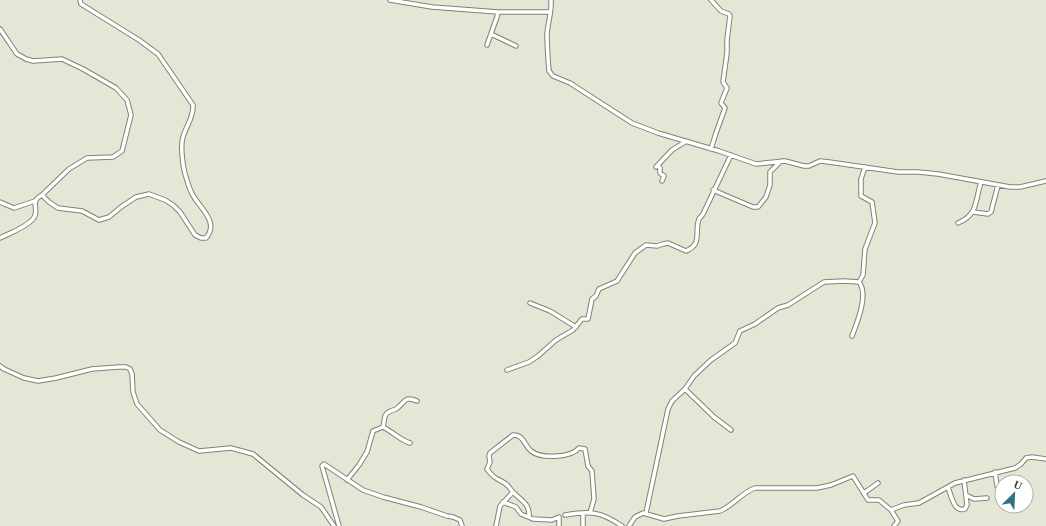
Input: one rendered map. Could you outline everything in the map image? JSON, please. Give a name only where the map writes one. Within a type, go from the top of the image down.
[{"type":"street","points":[[42,195],[48,202],[58,208],[82,211],[99,220],[109,217],[120,207],[136,197],[149,194],[173,205],[180,212],[186,223],[197,237],[206,238],[211,229],[211,222],[207,214],[193,196],[184,169],[182,139],[194,108],[190,98],[158,54],[139,40],[81,4],[80,0]]},
{"type":"street","points":[[390,0],[432,7],[498,12],[550,12]]},
{"type":"street","points":[[551,0],[552,8],[550,12],[547,34],[550,72],[553,76],[570,83],[632,123],[658,133],[756,164],[785,161],[809,166],[820,161],[851,164],[898,172],[938,174],[998,185],[1020,187],[1046,181]]},
{"type":"street","points":[[711,0],[719,9],[730,16],[723,81],[727,88],[721,103],[725,108],[711,150]]},
{"type":"street","points":[[487,45],[498,12]]},
{"type":"street","points":[[0,29],[17,54],[21,57],[33,61],[62,59],[116,88],[127,100],[131,115],[122,151],[113,157],[86,158],[69,169],[35,201],[14,208],[0,202]]},
{"type":"street","points":[[491,34],[516,46]]},
{"type":"street","points":[[662,181],[664,176],[660,173],[660,168],[657,166],[672,150],[686,142]]},
{"type":"street","points":[[507,370],[533,360],[556,340],[571,332],[582,319],[588,319],[592,299],[596,296],[599,289],[617,281],[635,253],[646,245],[657,246],[668,244],[686,251],[694,247],[698,236],[700,219],[730,155]]},
{"type":"street","points":[[713,190],[758,207],[766,196],[770,185],[770,172],[781,161]]},
{"type":"street","points":[[859,282],[863,275],[865,249],[875,222],[872,202],[861,196],[861,179],[865,167]]},
{"type":"street","points":[[958,223],[973,212],[981,182]]},
{"type":"street","points":[[973,212],[988,214],[991,212],[998,185]]},
{"type":"street","points":[[0,238],[32,220],[36,213],[35,201]]},
{"type":"street","points":[[646,513],[668,409],[694,376],[708,363],[735,343],[737,334],[740,331],[755,324],[778,308],[788,305],[824,282],[844,281],[859,282],[863,287],[859,316],[852,336]]},
{"type":"street","points":[[530,303],[550,311],[576,327]]},
{"type":"street","points":[[0,366],[24,378],[38,381],[92,369],[126,367],[130,369],[132,374],[133,392],[137,404],[160,430],[179,442],[199,451],[231,448],[253,454],[302,495],[321,507],[334,526]]},
{"type":"street","points":[[685,389],[714,417],[731,430]]},
{"type":"street","points":[[383,427],[384,418],[387,413],[397,408],[408,399],[417,401]]},
{"type":"street","points":[[347,480],[367,452],[373,431],[383,427],[390,430],[402,440],[410,443]]},
{"type":"street","points":[[529,517],[529,509],[526,502],[513,492],[508,485],[492,476],[486,467],[490,462],[489,454],[511,436],[516,435],[519,436],[532,452],[548,457],[574,453],[579,448],[584,448],[586,450],[588,466],[592,471],[594,499],[590,513]]},
{"type":"street","points":[[891,510],[904,505],[919,503],[964,480],[1018,466],[1026,458],[1032,457],[1046,459]]},
{"type":"street","points":[[339,526],[322,465],[324,464],[359,488],[383,497],[456,518],[460,520],[462,526]]},
{"type":"street","points":[[629,526],[637,515],[646,513],[664,519],[674,516],[723,510],[740,496],[755,488],[817,488],[831,485],[853,476],[868,501],[876,499],[879,500],[891,510],[898,521],[894,526]]},
{"type":"street","points":[[948,487],[956,507],[960,510],[965,509],[966,495],[964,480]]},
{"type":"street","points":[[864,493],[878,483]]},
{"type":"street","points":[[496,526],[498,510],[502,502],[513,492]]},
{"type":"street","points":[[966,495],[974,499],[987,498]]},
{"type":"street","points":[[502,502],[516,508],[521,514],[532,518],[552,520],[560,517],[559,526]]},
{"type":"street","points":[[583,513],[583,526]]},
{"type":"street","points":[[565,515],[590,513],[609,517],[622,526]]}]
